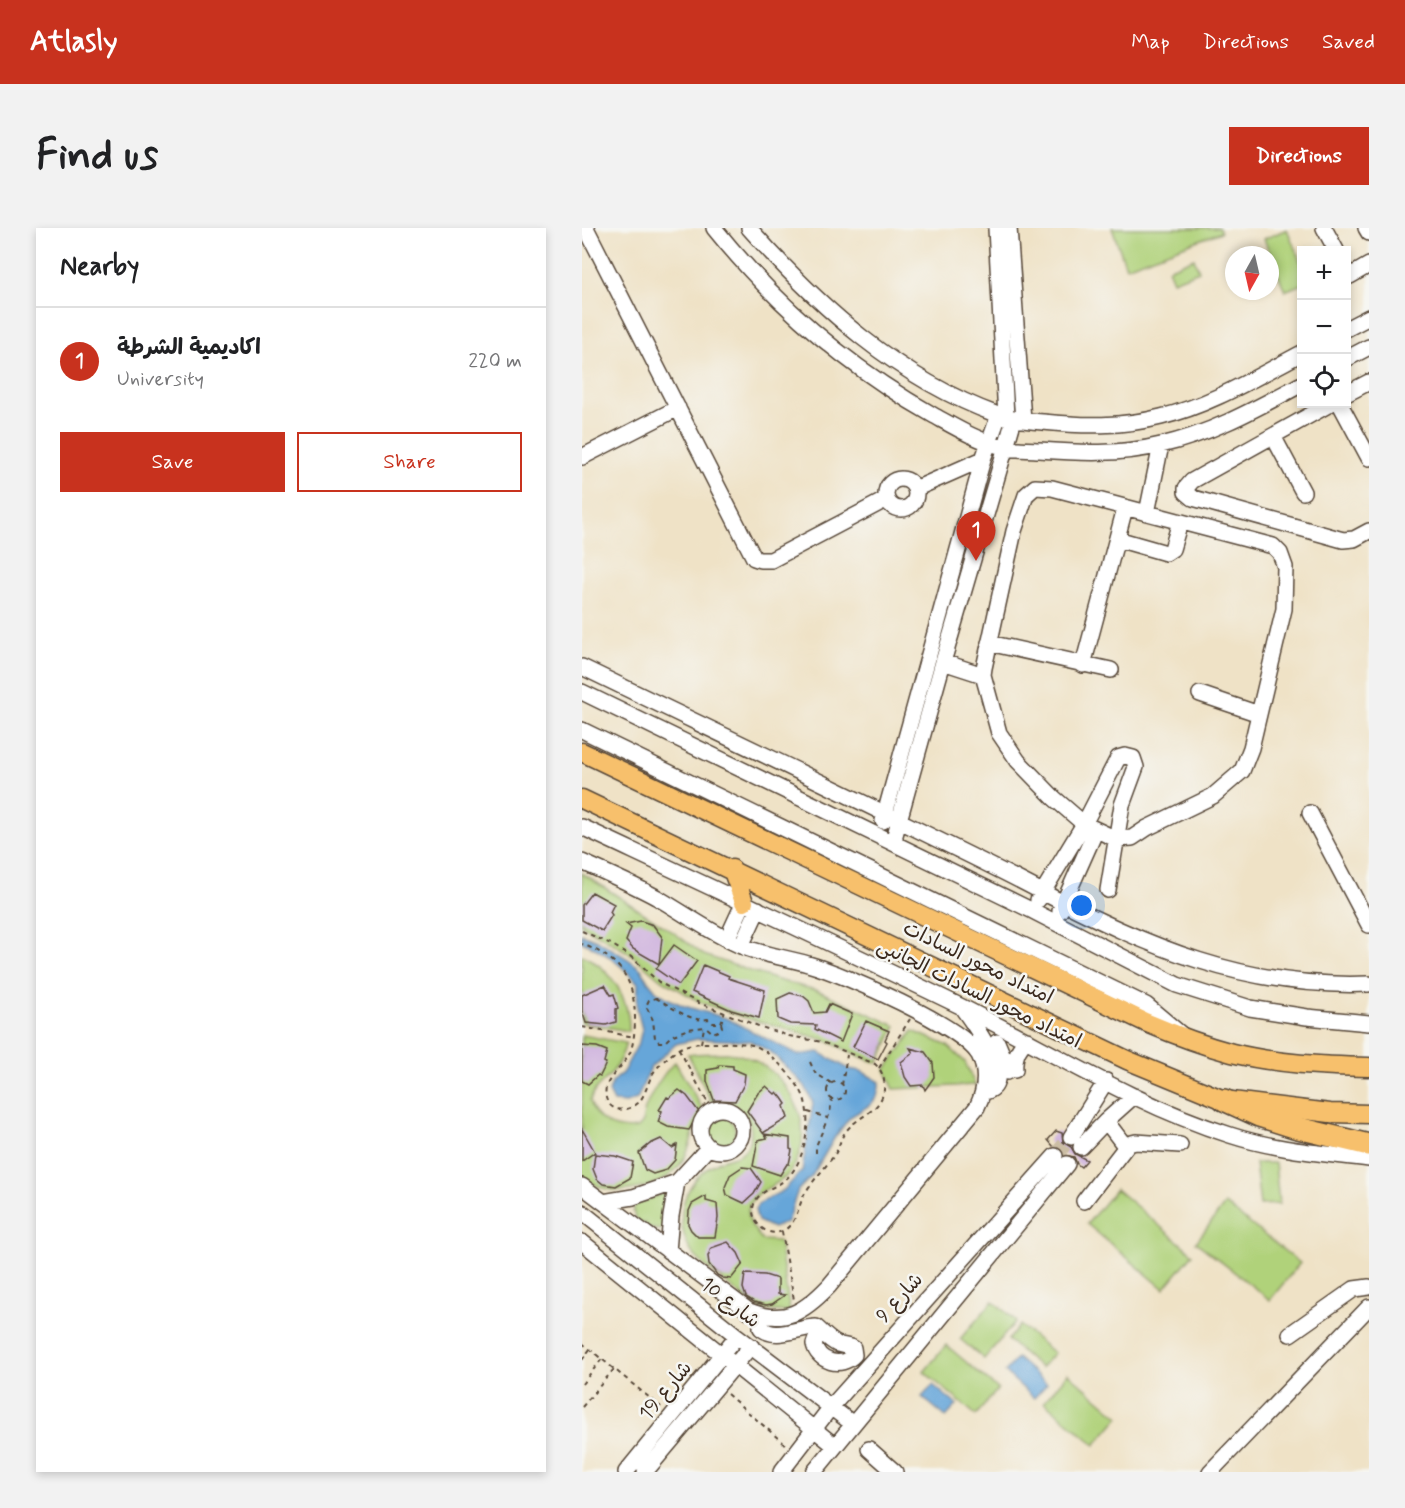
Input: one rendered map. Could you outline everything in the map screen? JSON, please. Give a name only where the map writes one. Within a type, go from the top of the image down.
[{"type":"highway","points":[[1224,1100],[1259,1116],[1294,1127],[1369,1145]]},
{"type":"main road","name":"امتداد محور السادات","points":[[582,752],[1145,1022],[1188,1040],[1232,1053],[1278,1061],[1325,1066],[1369,1067]]},
{"type":"main road","name":"امتداد محور السادات","points":[[582,799],[1127,1060],[1224,1100],[1330,1113],[1369,1114]]},
{"type":"main road","points":[[732,869],[751,906]]},
{"type":"street","points":[[586,228],[751,554],[760,561],[771,560],[887,499],[896,508],[903,509],[914,502],[915,489],[983,459]]},
{"type":"street","points":[[714,228],[740,261],[797,318],[825,342],[885,386],[915,404],[989,443],[1005,448],[1081,453],[1137,450],[1161,445],[1216,427],[1297,386]]},
{"type":"street","points":[[749,228],[791,274],[846,326],[880,351],[915,375],[945,391],[1011,418],[1095,426],[1144,422],[1201,404],[1300,354]]},
{"type":"street","points":[[895,843],[893,818],[983,459],[989,443],[1011,418],[996,228]]},
{"type":"street","points":[[875,834],[893,818],[943,662],[1005,448],[1011,418],[1009,228]]},
{"type":"street","points":[[1324,228],[1334,246]]},
{"type":"street","points":[[1366,228],[1369,233]]},
{"type":"street","points":[[1351,275],[1369,265]]},
{"type":"street","points":[[1351,327],[1369,317]]},
{"type":"street","points":[[1351,357],[1369,347]]},
{"type":"street","points":[[1351,392],[1369,382]]},
{"type":"street","points":[[582,457],[678,408]]},
{"type":"street","points":[[1323,408],[1192,481],[1186,488],[1187,495],[1343,540],[1354,539],[1369,531]]},
{"type":"street","points":[[1342,408],[1369,458]]},
{"type":"street","points":[[1273,436],[1303,492]]},
{"type":"street","points":[[1147,513],[1161,445]]},
{"type":"street","points":[[1035,487],[1052,488],[1125,508],[1273,546],[1280,553],[1285,567],[1284,609],[1251,748],[1242,771],[1213,796],[1132,837],[1116,839],[1090,827],[1054,798],[1018,761],[999,734],[983,675],[1014,531],[1026,495],[1035,487]]},
{"type":"street","points":[[1083,665],[1125,508]]},
{"type":"street","points":[[1117,539],[1166,553],[1172,549],[1180,522]]},
{"type":"street","points":[[989,643],[1111,670]]},
{"type":"street","points":[[943,662],[983,675]]},
{"type":"street","points":[[582,668],[1064,903],[1166,950],[1224,969],[1295,982],[1369,984]]},
{"type":"street","points":[[582,692],[895,843],[1177,985],[1239,1005],[1307,1017],[1369,1023]]},
{"type":"street","points":[[1200,694],[1259,714]]},
{"type":"street","points":[[582,730],[1146,1005],[1188,1040]]},
{"type":"street","points":[[1055,922],[1118,758],[1125,756],[1133,758],[1136,768],[1122,805],[1108,890]]},
{"type":"street","points":[[1310,813],[1369,926]]},
{"type":"street","name":"امتداد محور السادات الجانبى","points":[[582,826],[984,1018],[1134,1096],[1199,1124],[1263,1145],[1369,1159]]},
{"type":"street","points":[[1033,911],[1042,891],[1090,827]]},
{"type":"street","points":[[582,862],[656,897],[734,942],[831,972],[950,1029],[974,1049],[984,1072],[984,1092],[977,1107],[829,1286],[808,1306],[782,1317],[761,1316],[738,1305],[582,1186]]},
{"type":"street","points":[[734,942],[751,906]]},
{"type":"street","points":[[961,1007],[986,1042],[994,1062],[996,1075],[994,1085],[989,1091],[984,1092]]},
{"type":"street","points":[[984,1018],[1011,1071],[1015,1057],[1027,1040]]},
{"type":"street","points":[[1106,1081],[1076,1142],[1106,1122],[1134,1096]]},
{"type":"street","points":[[720,1109],[729,1110],[741,1122],[740,1139],[726,1150],[709,1147],[703,1141],[700,1132],[705,1116],[720,1109]]},
{"type":"street","points":[[1106,1122],[1125,1146]]},
{"type":"street","points":[[1084,1201],[1125,1146],[1136,1142],[1180,1145]]},
{"type":"street","points":[[603,1202],[641,1195],[677,1182],[709,1147]]},
{"type":"street","name":"شارع 9","points":[[781,1472],[831,1407],[1061,1160],[916,1348],[813,1472]]},
{"type":"street","points":[[668,1251],[677,1182]]},
{"type":"street","points":[[582,1235],[588,1217]]},
{"type":"street","name":"شارع 10","points":[[588,1217],[737,1336],[853,1424]]},
{"type":"street","points":[[582,1242],[835,1446]]},
{"type":"street","points":[[1290,1334],[1354,1289],[1369,1287]]},
{"type":"street","points":[[1210,1472],[1369,1307]]},
{"type":"street","points":[[761,1316],[761,1328],[766,1332],[788,1333],[812,1327],[819,1330]]},
{"type":"street","points":[[898,1333],[916,1348]]},
{"type":"street","name":"شارع 19","points":[[647,1471],[718,1386],[737,1336]]},
{"type":"street","name":"شارع 19","points":[[626,1472],[672,1415],[729,1360],[751,1346]]},
{"type":"street","points":[[869,1449],[895,1472]]},
{"type":"path","points":[[582,931],[611,944],[630,956],[671,990],[724,1013],[789,1036],[822,1042],[875,1064],[883,1073],[885,1088],[879,1102],[849,1127],[833,1156],[806,1192],[792,1225],[782,1232],[767,1232],[759,1227],[754,1219],[753,1210],[759,1196],[786,1179],[799,1163],[808,1112],[801,1090],[778,1063],[755,1045],[688,1044],[679,1049],[653,1073],[643,1097],[637,1104],[628,1110],[618,1110],[610,1104],[605,1095],[606,1086],[624,1064],[631,1050],[634,1037],[634,994],[626,975],[607,957],[582,944]]},
{"type":"path","points":[[721,1023],[690,1017],[656,998],[647,1003],[647,1010],[653,1020],[655,1038],[659,1042],[665,1042],[681,1031],[704,1027],[710,1032],[716,1032],[721,1029],[724,1013]]},
{"type":"path","points":[[879,1068],[915,1011]]},
{"type":"path","points":[[582,1027],[634,1037]]},
{"type":"path","points":[[701,1043],[704,1027]]},
{"type":"path","points":[[679,1049],[712,1111]]},
{"type":"path","points":[[832,1098],[839,1099],[843,1094],[842,1085],[848,1054]]},
{"type":"path","points":[[810,1062],[815,1073],[831,1083],[837,1082],[842,1085]]},
{"type":"path","points":[[816,1153],[819,1137],[829,1118],[832,1098],[827,1091],[831,1083]]},
{"type":"path","points":[[808,1112],[829,1118]]},
{"type":"path","points":[[782,1232],[796,1313]]},
{"type":"path","points":[[582,1343],[672,1415]]},
{"type":"path","points":[[582,1360],[590,1349]]},
{"type":"path","points":[[582,1384],[602,1359]]},
{"type":"path","points":[[582,1407],[614,1369]]},
{"type":"path","points":[[718,1386],[796,1453]]},
{"type":"green space","points":[[1112,228],[1219,228],[1221,232],[1126,267]]},
{"type":"green space","points":[[1287,229],[1297,253],[1297,286],[1285,291],[1279,276],[1279,246],[1267,246],[1264,239]]},
{"type":"green space","points":[[1194,258],[1199,271],[1173,281],[1168,269]]},
{"type":"green space","points":[[582,873],[704,955],[774,979],[819,991],[896,1026],[878,1063],[825,1040],[702,1003],[659,978],[631,954],[582,925]]},
{"type":"green space","points":[[582,955],[602,968],[617,986],[626,1007],[629,1031],[582,1023]]},
{"type":"green space","points":[[913,1031],[948,1046],[965,1062],[975,1085],[894,1089],[885,1070]]},
{"type":"green space","points":[[582,1035],[626,1043],[616,1067],[596,1089],[590,1101],[597,1115],[608,1124],[622,1128],[638,1128],[643,1122],[645,1108],[654,1090],[675,1062],[704,1111],[696,1125],[684,1159],[664,1179],[648,1186],[616,1190],[598,1186],[582,1175]]},
{"type":"green space","points":[[727,1053],[747,1057],[765,1066],[792,1096],[800,1114],[803,1134],[800,1154],[786,1177],[757,1196],[752,1201],[748,1212],[751,1225],[762,1240],[779,1241],[790,1312],[765,1310],[745,1299],[696,1257],[689,1248],[683,1233],[682,1209],[693,1182],[710,1166],[742,1152],[751,1136],[748,1120],[738,1108],[722,1103],[713,1105],[688,1054]]},
{"type":"green space","points":[[720,1116],[726,1117],[734,1125],[734,1137],[726,1145],[720,1146],[714,1145],[706,1137],[705,1131],[706,1125],[714,1117]]},
{"type":"green space","points":[[1255,1163],[1275,1163],[1279,1204],[1260,1205]]},
{"type":"green space","points":[[1116,1189],[1193,1254],[1164,1289],[1087,1224]]},
{"type":"green space","points":[[668,1191],[664,1222],[660,1230],[645,1228],[645,1223],[641,1224],[634,1215],[635,1205]]},
{"type":"green space","points":[[1225,1204],[1300,1263],[1270,1300],[1196,1242]]},
{"type":"green space","points":[[993,1301],[1016,1321],[984,1359],[960,1339]]},
{"type":"green space","points":[[1020,1325],[1054,1353],[1041,1368],[1008,1340]]},
{"type":"green space","points":[[946,1345],[998,1389],[976,1415],[924,1372]]},
{"type":"green space","points":[[1068,1373],[1119,1417],[1095,1445],[1044,1402]]},
{"type":"water","points":[[582,934],[597,940],[628,959],[641,969],[657,992],[669,999],[684,1006],[726,1018],[798,1055],[819,1052],[849,1069],[861,1071],[880,1082],[877,1097],[870,1105],[850,1117],[812,1176],[798,1190],[787,1222],[773,1228],[758,1221],[755,1210],[758,1204],[784,1190],[802,1171],[813,1103],[805,1086],[771,1052],[751,1041],[697,1039],[676,1044],[651,1067],[637,1099],[626,1103],[614,1102],[609,1092],[612,1083],[623,1072],[639,1042],[642,1029],[637,1009],[638,983],[613,959],[582,942]]},
{"type":"water","points":[[1017,1358],[1047,1384],[1034,1398],[1005,1372]]},
{"type":"water","points":[[933,1385],[957,1405],[946,1417],[922,1397]]},
{"type":"building","points":[[592,892],[614,904],[610,912],[612,915],[602,931],[582,920],[582,905]]},
{"type":"building","points":[[641,921],[653,925],[662,937],[659,964],[633,949],[626,941],[631,928],[626,924]]},
{"type":"building","points":[[674,945],[697,961],[679,985],[656,969]]},
{"type":"building","points":[[703,965],[729,976],[728,978],[765,990],[759,1018],[731,1010],[692,992]]},
{"type":"building","points":[[605,985],[611,995],[614,994],[618,1008],[616,1009],[616,1022],[606,1025],[586,1023],[582,1011],[582,995]]},
{"type":"building","points":[[790,993],[803,996],[809,1001],[814,1013],[825,1012],[829,1004],[852,1014],[841,1042],[815,1029],[816,1025],[790,1024],[778,1019],[777,999]]},
{"type":"building","points":[[866,1021],[889,1031],[885,1040],[887,1042],[878,1059],[853,1047]]},
{"type":"building","points":[[582,1046],[597,1047],[607,1051],[604,1062],[606,1063],[600,1076],[598,1075],[588,1084],[582,1081]]},
{"type":"building","points":[[910,1048],[925,1052],[933,1063],[934,1077],[925,1090],[923,1085],[911,1086],[905,1077],[901,1062],[913,1053]]},
{"type":"building","points":[[719,1065],[733,1066],[733,1069],[745,1074],[744,1084],[735,1101],[714,1100],[707,1081],[707,1070],[718,1068]]},
{"type":"building","points":[[766,1086],[782,1098],[786,1104],[784,1106],[788,1118],[763,1133],[747,1111],[758,1093]]},
{"type":"building","points":[[679,1090],[687,1096],[699,1112],[689,1130],[668,1127],[658,1122],[662,1111],[659,1110],[667,1097],[669,1098]]},
{"type":"building","points":[[582,1129],[595,1152],[582,1161]]},
{"type":"building","points":[[1056,1131],[1062,1133],[1063,1142],[1071,1147],[1075,1154],[1087,1160],[1081,1167],[1074,1157],[1064,1155],[1062,1149],[1054,1147],[1048,1140]]},
{"type":"building","points":[[764,1134],[790,1138],[790,1149],[792,1150],[789,1164],[780,1175],[753,1166],[758,1140],[767,1138]]},
{"type":"building","points":[[661,1139],[672,1148],[677,1145],[675,1160],[666,1170],[653,1174],[645,1170],[639,1153]]},
{"type":"building","points":[[595,1154],[615,1156],[633,1162],[630,1178],[616,1186],[603,1184],[597,1179],[593,1169]]},
{"type":"building","points":[[742,1167],[751,1168],[761,1182],[754,1194],[744,1203],[727,1195],[725,1187],[730,1175]]},
{"type":"building","points":[[706,1196],[706,1201],[717,1204],[718,1218],[715,1237],[698,1237],[688,1224],[692,1204]]},
{"type":"building","points":[[728,1242],[738,1253],[743,1264],[731,1279],[717,1275],[709,1264],[708,1256],[711,1248]]},
{"type":"building","points":[[745,1274],[765,1275],[778,1279],[778,1294],[785,1295],[772,1304],[754,1302],[746,1297],[743,1288]]},
{"type":"tunnel","points":[[1055,1156],[1071,1137]]},
{"type":"place","name":"اكاديمية الشرطة","points":[[976,561]]}]
